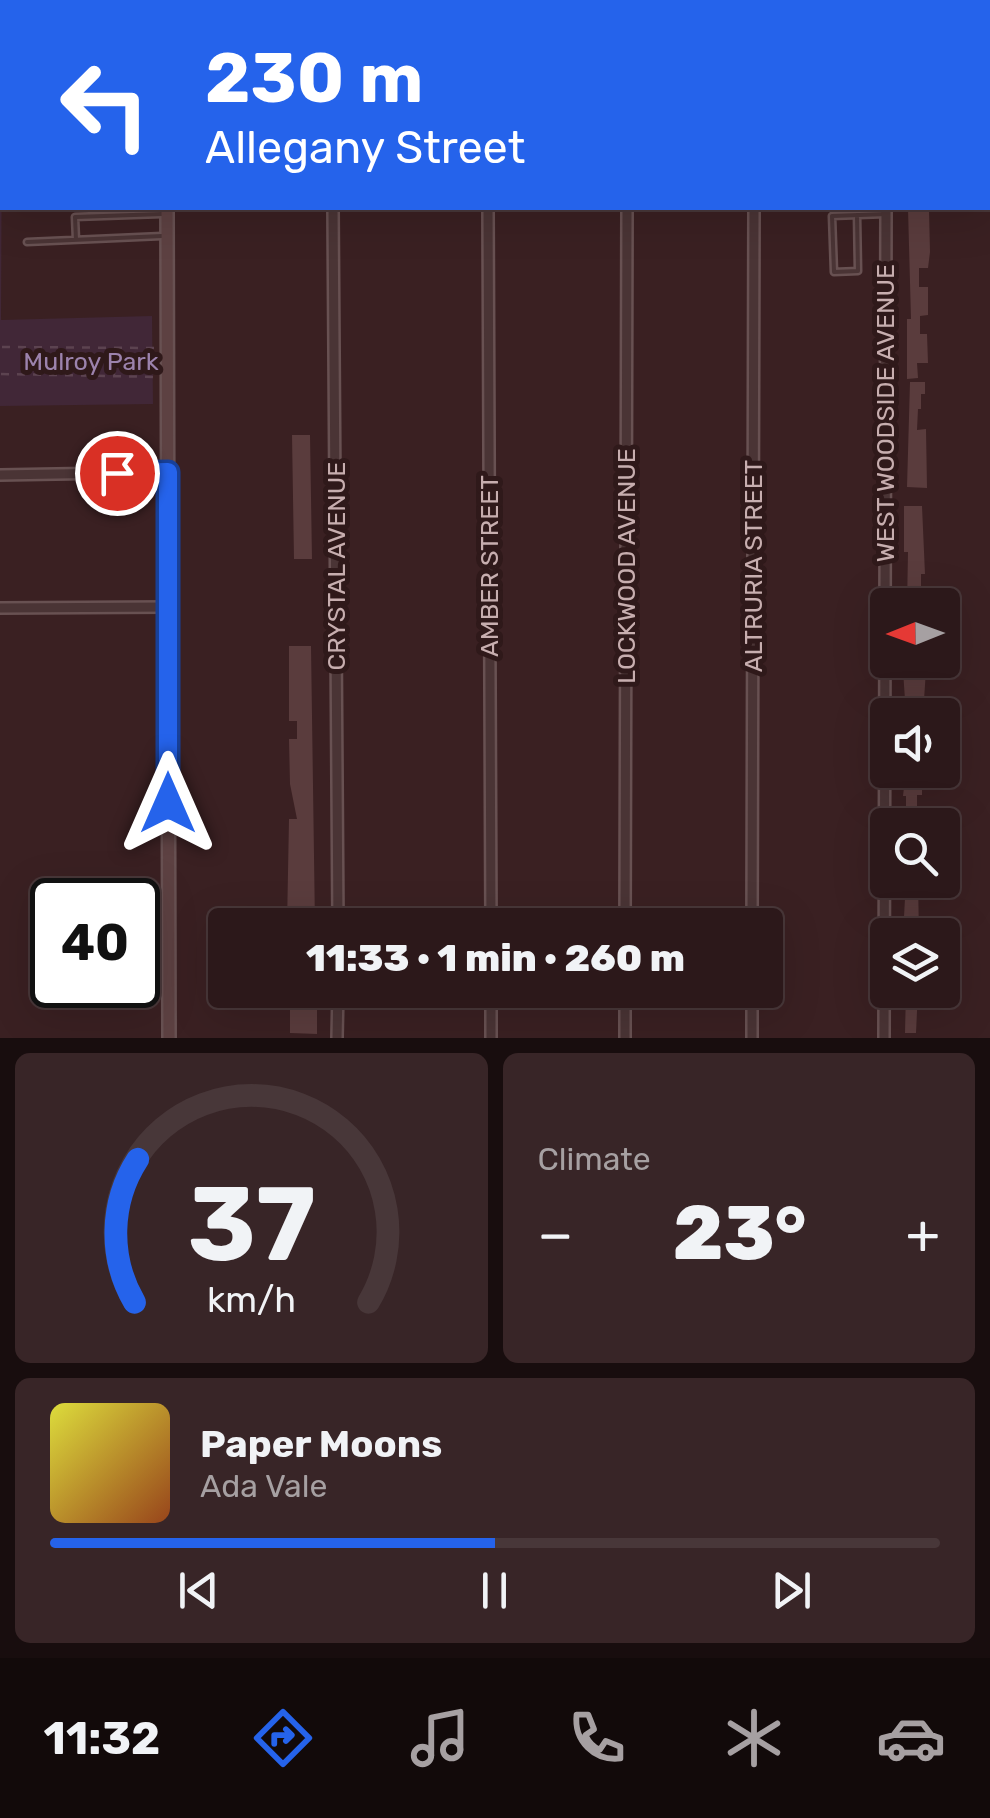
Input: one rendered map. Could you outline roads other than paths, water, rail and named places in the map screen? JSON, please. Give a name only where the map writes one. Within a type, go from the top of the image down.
[{"type":"street","name":"CRYSTAL AVENUE","points":[[334,210],[338,908]]},
{"type":"street","name":"AMBER STREET","points":[[488,210],[491,908]]},
{"type":"street","name":"LOCKWOOD AVENUE","points":[[625,908],[627,210]]},
{"type":"street","name":"ALTRURIA STREET","points":[[752,908],[754,210]]},
{"type":"street","points":[[167,211],[168,1038]]},
{"type":"street","name":"WEST WOODSIDE AVENUE","points":[[884,1038],[886,211]]},
{"type":"street","points":[[0,475],[168,472]]},
{"type":"street","points":[[0,608],[168,607]]},
{"type":"street","points":[[337,1038],[338,1008]]},
{"type":"street","points":[[491,1008],[491,1038]]},
{"type":"street","points":[[624,1038],[625,1008]]},
{"type":"street","points":[[752,1008],[752,1038]]},
{"type":"lane","points":[[76,240],[75,217],[167,211]]},
{"type":"lane","points":[[857,215],[858,271],[834,272],[832,216],[886,211]]},
{"type":"lane","points":[[27,242],[167,236]]},
{"type":"park label","name":"Mulroy Park","points":[[91,361]]}]
